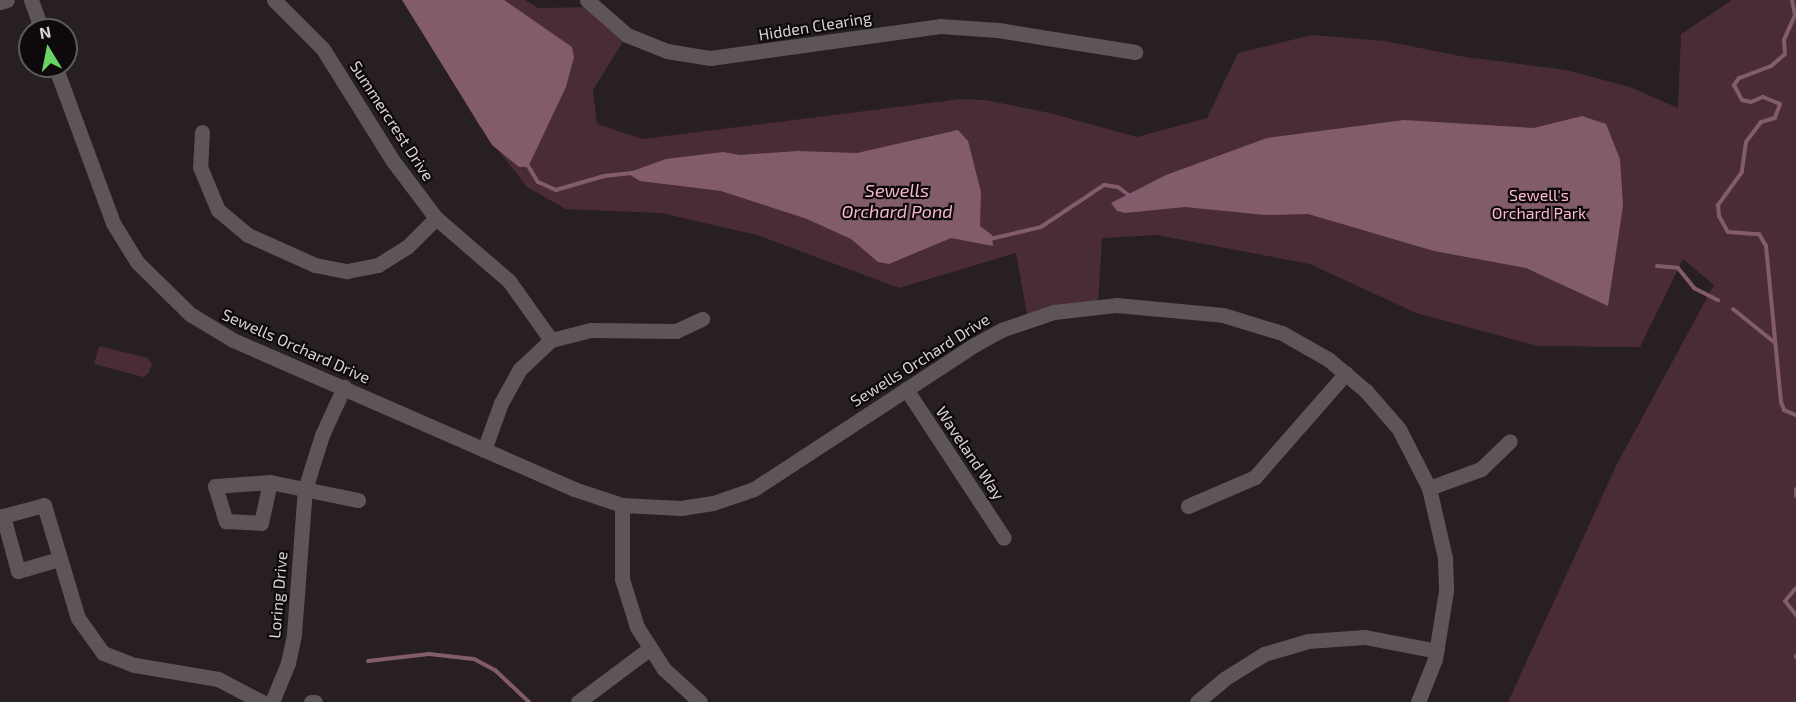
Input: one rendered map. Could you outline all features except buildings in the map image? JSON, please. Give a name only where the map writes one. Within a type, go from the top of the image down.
[{"type":"street","points":[[0,2],[7,0]]},
{"type":"street","points":[[31,0],[38,18]]},
{"type":"street","name":"Summercrest Drive","points":[[274,0],[303,26],[328,57],[393,161],[436,218],[509,281],[551,340]]},
{"type":"street","name":"Hidden Clearing","points":[[587,0],[627,35],[667,51],[699,57],[739,56],[940,26],[998,30],[1135,52]]},
{"type":"street","name":"Sewells Orchard Drive","points":[[59,78],[113,224],[153,281],[209,327],[484,450],[622,505],[681,508],[713,503],[754,489],[906,389],[1001,330],[1054,312],[1107,305],[1224,315],[1249,321],[1308,346],[1346,373],[1399,429],[1429,488],[1445,558],[1446,591],[1437,651],[1418,702]]},
{"type":"street","points":[[202,132],[200,167],[218,210],[248,235],[315,265],[347,271],[378,264],[407,247],[436,218]]},
{"type":"street","points":[[484,450],[501,403],[520,369],[551,340],[591,330],[676,331],[702,319]]},
{"type":"street","points":[[1188,506],[1255,477],[1346,373]]},
{"type":"street","name":"Loring Drive","points":[[272,702],[288,663],[294,634],[305,489],[322,435],[344,387]]},
{"type":"street","name":"Waveland Way","points":[[906,389],[1004,538]]},
{"type":"street","points":[[1429,488],[1481,469],[1510,441]]},
{"type":"street","points":[[270,482],[358,500]]},
{"type":"street","points":[[59,559],[18,571],[3,516],[44,505],[78,618],[103,653],[135,665],[218,679],[262,702]]},
{"type":"street","points":[[622,505],[622,579],[628,602],[649,649],[674,681],[700,702]]},
{"type":"street","points":[[1197,702],[1224,679],[1264,654],[1308,641],[1365,637],[1437,651]]},
{"type":"street","points":[[578,702],[649,649]]},
{"type":"green space","name":"Sewell's Orchard Park","points":[[404,0],[525,0],[538,8],[593,7],[627,35],[593,90],[597,124],[642,139],[961,99],[985,100],[1050,113],[1137,137],[1207,118],[1238,53],[1312,35],[1385,41],[1465,57],[1566,70],[1630,87],[1678,108],[1681,34],[1732,0],[1796,0],[1796,702],[1508,702],[1617,464],[1714,285],[1683,259],[1640,347],[1537,346],[1416,313],[1310,264],[1157,235],[1102,238],[1098,306],[1028,319],[1016,253],[899,288],[757,235],[661,213],[566,209],[527,187],[478,124]]},
{"type":"green space","points":[[99,346],[148,358],[152,364],[149,373],[143,377],[94,364]]},
{"type":"water","points":[[402,0],[504,0],[572,47],[574,57],[566,87],[528,167],[519,167],[492,145]]},
{"type":"water","points":[[1582,116],[1606,124],[1620,159],[1623,206],[1608,306],[1526,268],[1434,251],[1308,214],[1265,215],[1185,207],[1125,213],[1117,211],[1111,203],[1166,175],[1267,138],[1404,120],[1534,128]]},
{"type":"water","name":"Sewells Orchard Pond","points":[[958,130],[968,141],[981,192],[980,226],[992,235],[993,246],[951,238],[889,264],[878,262],[851,239],[807,219],[721,191],[640,181],[627,173],[666,159],[723,152],[740,155],[798,151],[857,153]]},
{"type":"waterway","points":[[1792,0],[1795,15],[1784,40],[1785,54],[1771,66],[1739,78],[1734,85],[1742,100],[1751,102],[1763,97],[1780,104],[1775,118],[1761,122],[1746,142],[1742,172],[1718,205],[1719,216],[1728,232],[1759,234],[1766,246],[1781,402],[1784,410],[1796,415]]},
{"type":"waterway","points":[[527,164],[538,182],[556,190],[604,176],[632,173]]},
{"type":"waterway","points":[[990,239],[1041,227],[1104,185],[1118,187],[1130,196]]},
{"type":"waterway","points":[[1657,266],[1678,268],[1694,288],[1718,300]]},
{"type":"waterway","points":[[1733,309],[1774,342]]},
{"type":"waterway","points":[[1796,489],[1796,496]]},
{"type":"waterway","points":[[1796,588],[1785,601],[1796,615]]},
{"type":"waterway","points":[[368,661],[429,654],[474,659],[495,670],[529,702]]}]
